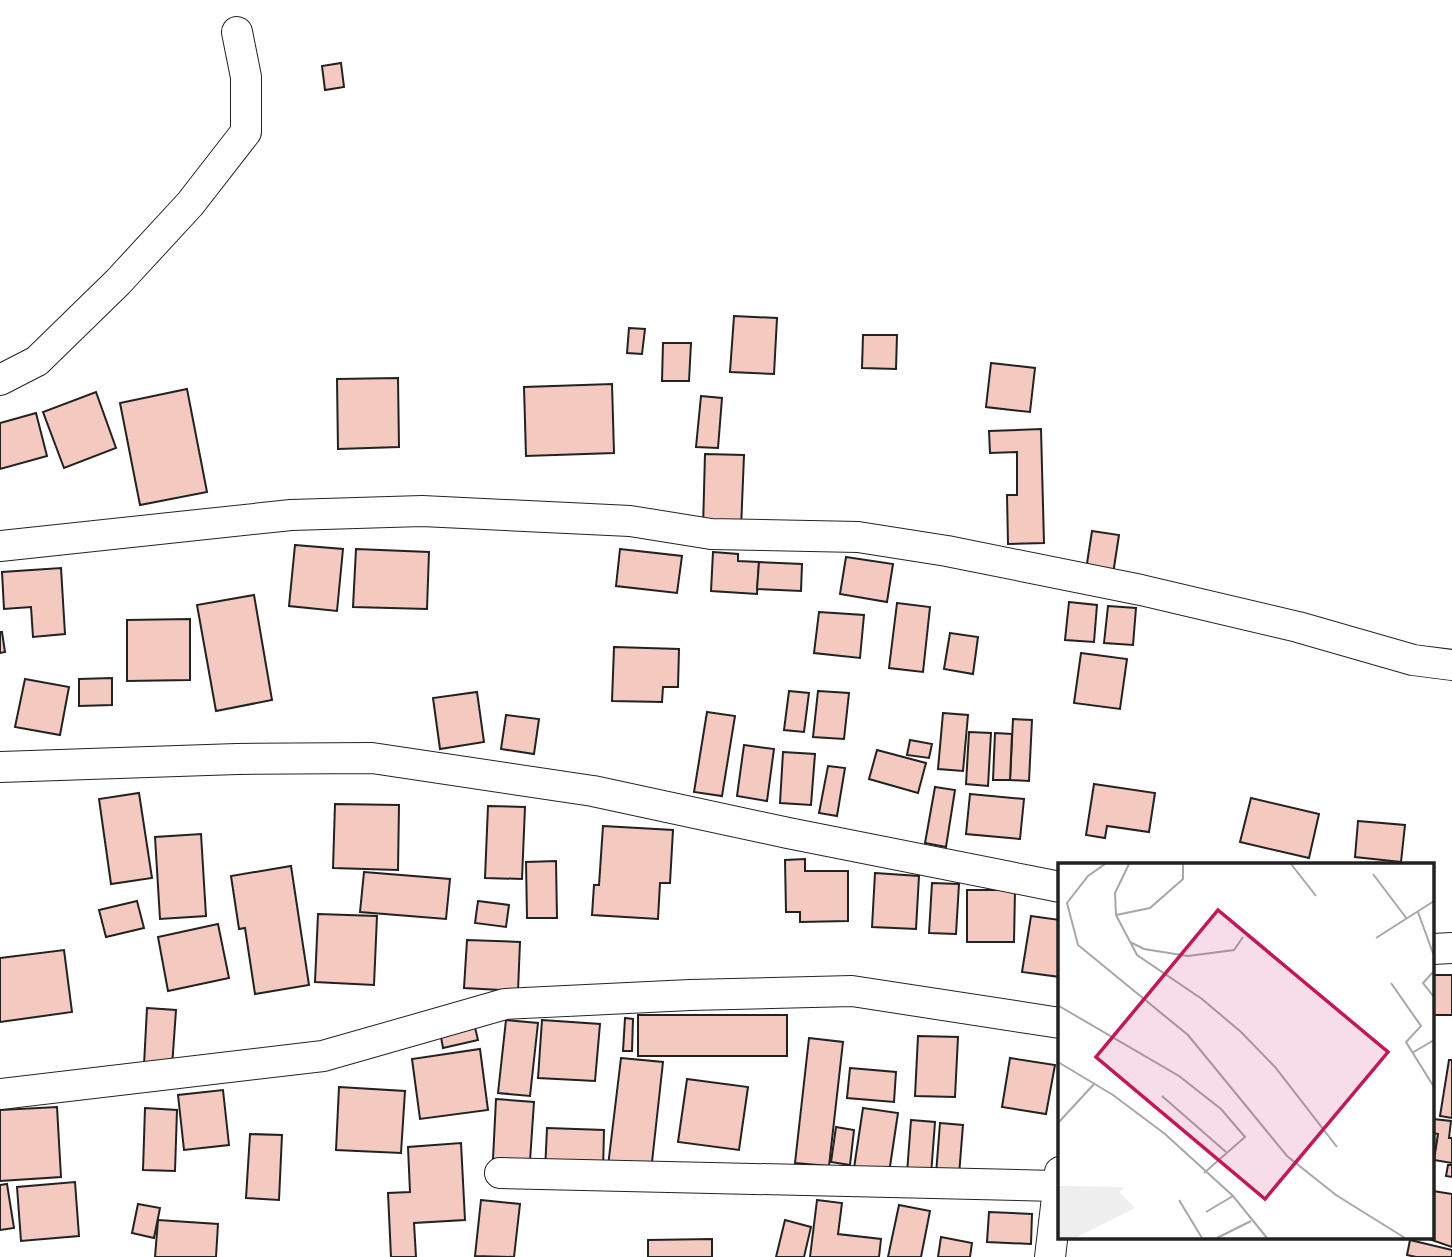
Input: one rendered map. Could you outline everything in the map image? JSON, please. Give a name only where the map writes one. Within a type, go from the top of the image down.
[{"type":"street","points":[[0,380],[37,360],[118,282],[190,204],[246,132],[246,77],[237,32]]},
{"type":"street","points":[[0,546],[291,516],[422,511],[630,521],[711,534],[858,537],[947,551],[1141,590],[1298,627],[1413,660],[1452,665]]},
{"type":"street","points":[[0,767],[237,759],[372,758],[593,791],[1058,887]]},
{"type":"street","points":[[1434,948],[1452,948]]},
{"type":"street","points":[[0,1094],[323,1056],[505,1004],[852,991],[1058,1023]]},
{"type":"street","points":[[500,1173],[1058,1179],[1050,1257]]},
{"type":"building","points":[[341,63],[344,87],[325,90],[322,66]]},
{"type":"building","points":[[734,316],[777,318],[774,374],[730,372]]},
{"type":"building","points":[[629,328],[645,329],[642,354],[627,353]]},
{"type":"building","points":[[863,335],[897,335],[896,369],[862,368]]},
{"type":"building","points":[[663,343],[691,343],[689,381],[662,381]]},
{"type":"building","points":[[991,363],[1035,368],[1030,412],[986,407]]},
{"type":"building","points":[[398,378],[399,447],[338,449],[337,379]]},
{"type":"building","points":[[612,384],[614,453],[526,456],[524,387]]},
{"type":"building","points":[[187,389],[207,492],[140,505],[120,403]]},
{"type":"building","points":[[96,392],[116,448],[64,468],[43,412]]},
{"type":"building","points":[[701,396],[722,398],[718,448],[696,447]]},
{"type":"building","points":[[36,413],[47,456],[0,469],[0,423]]},
{"type":"building","points":[[1041,429],[1044,543],[1008,544],[1007,495],[1017,495],[1017,452],[990,453],[989,431]]},
{"type":"building","points":[[705,454],[744,455],[741,529],[703,528]]},
{"type":"building","points":[[1092,531],[1119,535],[1113,574],[1086,570]]},
{"type":"building","points":[[295,545],[343,549],[337,611],[289,606]]},
{"type":"building","points":[[356,549],[429,552],[427,609],[353,607]]},
{"type":"building","points":[[620,549],[682,556],[677,593],[616,586]]},
{"type":"building","points":[[713,552],[738,554],[738,561],[759,562],[757,594],[711,591]]},
{"type":"building","points":[[846,557],[893,564],[887,602],[840,594]]},
{"type":"building","points":[[759,562],[802,564],[801,591],[757,589]]},
{"type":"building","points":[[61,568],[65,634],[33,637],[31,607],[4,609],[2,572]]},
{"type":"building","points":[[254,595],[272,700],[216,711],[197,605]]},
{"type":"building","points":[[1069,602],[1097,605],[1094,642],[1065,640]]},
{"type":"building","points":[[897,603],[930,607],[923,672],[889,668]]},
{"type":"building","points":[[1108,606],[1136,608],[1133,645],[1104,643]]},
{"type":"building","points":[[819,612],[864,615],[860,658],[814,653]]},
{"type":"building","points":[[190,619],[190,680],[127,681],[127,620]]},
{"type":"building","points":[[0,632],[5,652],[0,653]]},
{"type":"building","points":[[950,633],[978,637],[973,674],[944,669]]},
{"type":"building","points":[[614,647],[679,649],[678,687],[663,687],[662,702],[612,701]]},
{"type":"building","points":[[1081,653],[1127,659],[1120,709],[1074,703]]},
{"type":"building","points":[[112,678],[112,705],[79,706],[79,679]]},
{"type":"building","points":[[25,679],[69,687],[60,735],[15,727]]},
{"type":"building","points":[[789,691],[809,693],[804,732],[784,730]]},
{"type":"building","points":[[818,691],[849,693],[844,739],[813,737]]},
{"type":"building","points":[[477,692],[484,742],[440,749],[433,698]]},
{"type":"building","points":[[707,712],[735,716],[722,796],[694,792]]},
{"type":"building","points":[[943,713],[968,715],[963,771],[938,769]]},
{"type":"building","points":[[506,715],[539,719],[534,754],[501,749]]},
{"type":"building","points":[[1013,719],[1032,720],[1029,781],[1010,780]]},
{"type":"building","points":[[969,732],[991,733],[988,786],[966,784]]},
{"type":"building","points":[[995,733],[1012,734],[1010,780],[993,780]]},
{"type":"building","points":[[910,740],[932,744],[929,758],[907,755]]},
{"type":"building","points":[[744,745],[774,749],[767,801],[737,796]]},
{"type":"building","points":[[877,750],[926,763],[918,793],[869,779]]},
{"type":"building","points":[[783,752],[815,754],[811,805],[780,803]]},
{"type":"building","points":[[828,766],[845,768],[837,816],[819,813]]},
{"type":"building","points":[[1094,784],[1155,793],[1149,832],[1107,826],[1105,838],[1086,835]]},
{"type":"building","points":[[935,787],[955,790],[946,847],[925,843]]},
{"type":"building","points":[[139,793],[152,878],[111,884],[99,799]]},
{"type":"building","points":[[970,794],[1024,799],[1020,839],[966,834]]},
{"type":"building","points":[[1251,798],[1319,814],[1309,858],[1240,842]]},
{"type":"building","points":[[335,804],[399,805],[398,870],[333,868]]},
{"type":"building","points":[[488,806],[525,807],[522,879],[485,878]]},
{"type":"building","points":[[1358,821],[1405,825],[1401,862],[1355,857]]},
{"type":"building","points":[[603,826],[673,830],[670,883],[660,883],[658,919],[592,915],[594,885],[599,885]]},
{"type":"building","points":[[201,834],[206,916],[160,919],[155,837]]},
{"type":"building","points":[[805,859],[805,871],[848,871],[848,921],[800,922],[800,912],[786,912],[785,860]]},
{"type":"building","points":[[556,861],[557,918],[527,918],[526,862]]},
{"type":"building","points":[[291,866],[309,985],[255,994],[245,928],[239,929],[231,876]]},
{"type":"building","points":[[364,872],[450,879],[446,919],[360,912]]},
{"type":"building","points":[[875,873],[919,876],[916,929],[872,927]]},
{"type":"building","points":[[932,883],[959,884],[956,934],[929,933]]},
{"type":"building","points":[[967,890],[1015,890],[1014,942],[967,942]]},
{"type":"building","points":[[137,901],[144,928],[106,937],[99,910]]},
{"type":"building","points":[[478,901],[509,905],[506,927],[475,923]]},
{"type":"building","points":[[318,914],[377,916],[374,985],[315,982]]},
{"type":"building","points":[[1031,916],[1058,920],[1058,977],[1022,972]]},
{"type":"building","points":[[218,924],[229,978],[168,991],[158,937]]},
{"type":"building","points":[[467,940],[520,942],[518,991],[464,988]]},
{"type":"building","points":[[64,950],[72,1012],[0,1022],[0,958]]},
{"type":"building","points":[[1434,975],[1452,975],[1452,1015],[1434,1015]]},
{"type":"building","points":[[147,1008],[176,1010],[172,1067],[144,1065]]},
{"type":"building","points":[[638,1015],[787,1015],[787,1056],[638,1056]]},
{"type":"building","points":[[625,1018],[633,1019],[632,1051],[623,1051]]},
{"type":"building","points":[[473,1019],[478,1040],[443,1048],[439,1026]]},
{"type":"building","points":[[506,1020],[538,1023],[530,1096],[498,1093]]},
{"type":"building","points":[[542,1020],[600,1024],[595,1081],[538,1078]]},
{"type":"building","points":[[918,1036],[958,1037],[955,1097],[915,1096]]},
{"type":"building","points":[[809,1038],[843,1042],[829,1166],[795,1163]]},
{"type":"building","points":[[480,1049],[488,1110],[420,1119],[412,1059]]},
{"type":"building","points":[[621,1058],[663,1062],[651,1171],[608,1166]]},
{"type":"building","points":[[1010,1058],[1055,1065],[1046,1114],[1002,1107]]},
{"type":"building","points":[[1449,1060],[1452,1060],[1452,1118],[1440,1116]]},
{"type":"building","points":[[850,1068],[896,1072],[894,1102],[847,1098]]},
{"type":"building","points":[[687,1079],[748,1087],[739,1150],[678,1142]]},
{"type":"building","points":[[339,1087],[405,1091],[401,1153],[336,1150]]},
{"type":"building","points":[[223,1090],[229,1145],[184,1150],[178,1095]]},
{"type":"building","points":[[496,1099],[534,1102],[530,1161],[493,1159]]},
{"type":"building","points":[[57,1107],[61,1177],[0,1181],[0,1110]]},
{"type":"building","points":[[145,1108],[177,1110],[175,1171],[143,1170]]},
{"type":"building","points":[[863,1108],[898,1113],[889,1173],[854,1168]]},
{"type":"building","points":[[1434,1119],[1451,1121],[1449,1138],[1452,1138],[1452,1163],[1434,1160],[1438,1134],[1434,1133]]},
{"type":"building","points":[[911,1120],[935,1122],[931,1175],[907,1173]]},
{"type":"building","points":[[940,1123],[963,1125],[959,1175],[936,1174]]},
{"type":"building","points":[[836,1127],[854,1130],[850,1165],[831,1162]]},
{"type":"building","points":[[547,1128],[604,1130],[603,1172],[545,1171]]},
{"type":"building","points":[[250,1134],[282,1135],[279,1200],[246,1198]]},
{"type":"building","points":[[461,1143],[465,1220],[414,1223],[416,1257],[391,1257],[388,1193],[410,1192],[408,1147]]},
{"type":"building","points":[[1448,1165],[1452,1165],[1452,1177],[1446,1176]]},
{"type":"building","points":[[75,1182],[79,1236],[21,1241],[17,1187]]},
{"type":"building","points":[[7,1184],[14,1228],[0,1230],[0,1185]]},
{"type":"building","points":[[1434,1191],[1452,1194],[1452,1247],[1432,1240],[1434,1240]]},
{"type":"building","points":[[481,1200],[520,1204],[514,1257],[475,1256]]},
{"type":"building","points":[[817,1200],[842,1203],[838,1234],[881,1239],[879,1257],[810,1257]]},
{"type":"building","points":[[138,1204],[160,1208],[154,1238],[132,1233]]},
{"type":"building","points":[[899,1205],[930,1211],[921,1257],[888,1257]]},
{"type":"building","points":[[989,1212],[1032,1214],[1031,1244],[987,1242]]},
{"type":"building","points":[[158,1220],[218,1224],[216,1257],[155,1257]]},
{"type":"building","points":[[785,1220],[811,1227],[804,1257],[776,1257]]},
{"type":"building","points":[[941,1237],[972,1243],[970,1257],[938,1257]]},
{"type":"building","points":[[712,1239],[712,1257],[648,1257],[648,1240]]},
{"type":"building","points":[[1410,1240],[1452,1250],[1452,1257],[1407,1255]]}]
